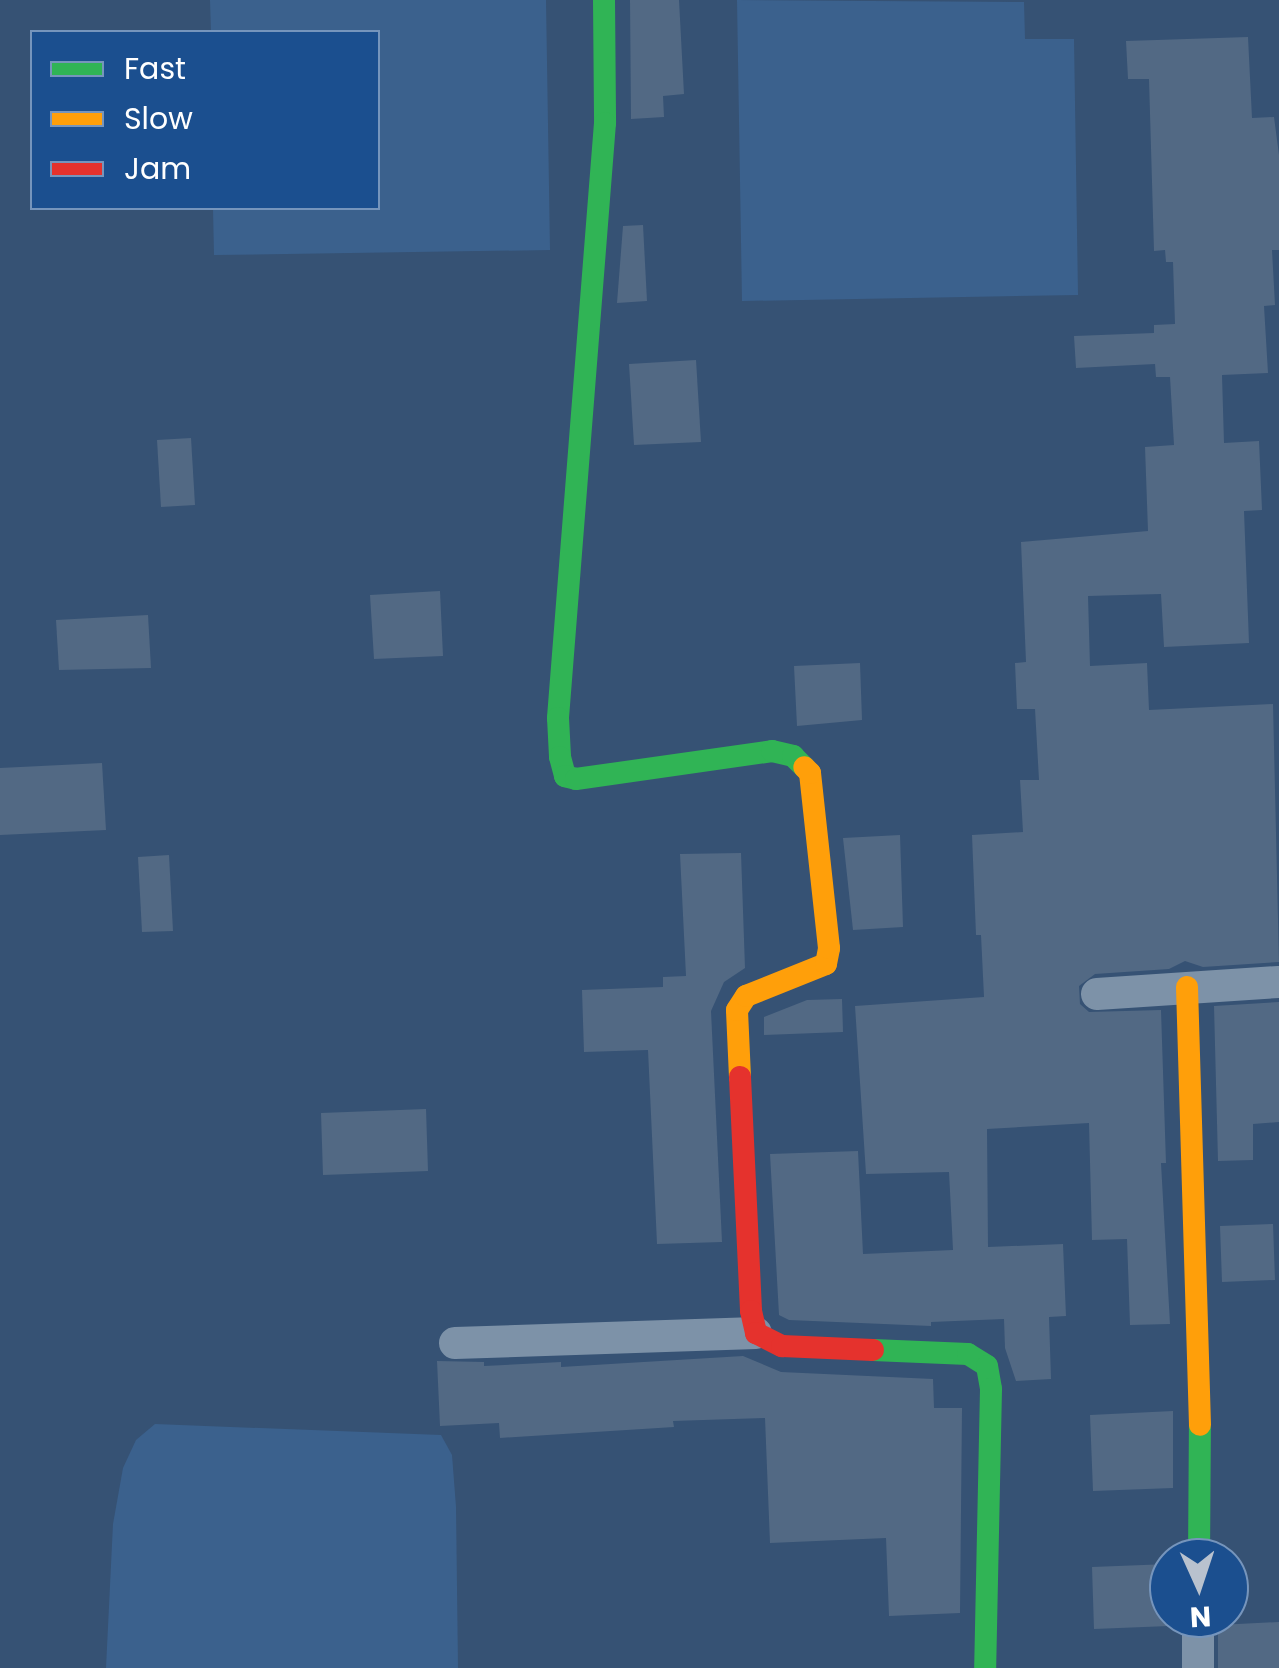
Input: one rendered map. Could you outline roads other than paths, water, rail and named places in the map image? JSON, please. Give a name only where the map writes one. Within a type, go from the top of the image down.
[{"type":"street","points":[[604,0],[604,123],[558,718],[560,758],[565,776],[576,780],[772,751],[793,756],[810,773],[829,948],[826,964],[746,996],[738,1010],[751,1310],[756,1333]]},
{"type":"street","points":[[1097,994],[1279,982]]},
{"type":"street","points":[[1187,987],[1200,1439],[1199,1538]]},
{"type":"street","points":[[454,1342],[756,1333],[782,1346],[968,1354],[986,1366],[991,1390],[986,1668]]},
{"type":"street","points":[[1198,1638],[1198,1668]]},
{"type":"water","points":[[210,0],[546,0],[550,250],[214,255],[213,210],[380,210],[380,30],[211,30]]},
{"type":"water","points":[[737,0],[1024,2],[1025,39],[1074,39],[1078,295],[742,301]]},
{"type":"water","points":[[155,1424],[441,1435],[452,1455],[456,1507],[458,1668],[106,1668],[113,1524],[123,1468],[136,1440]]}]
